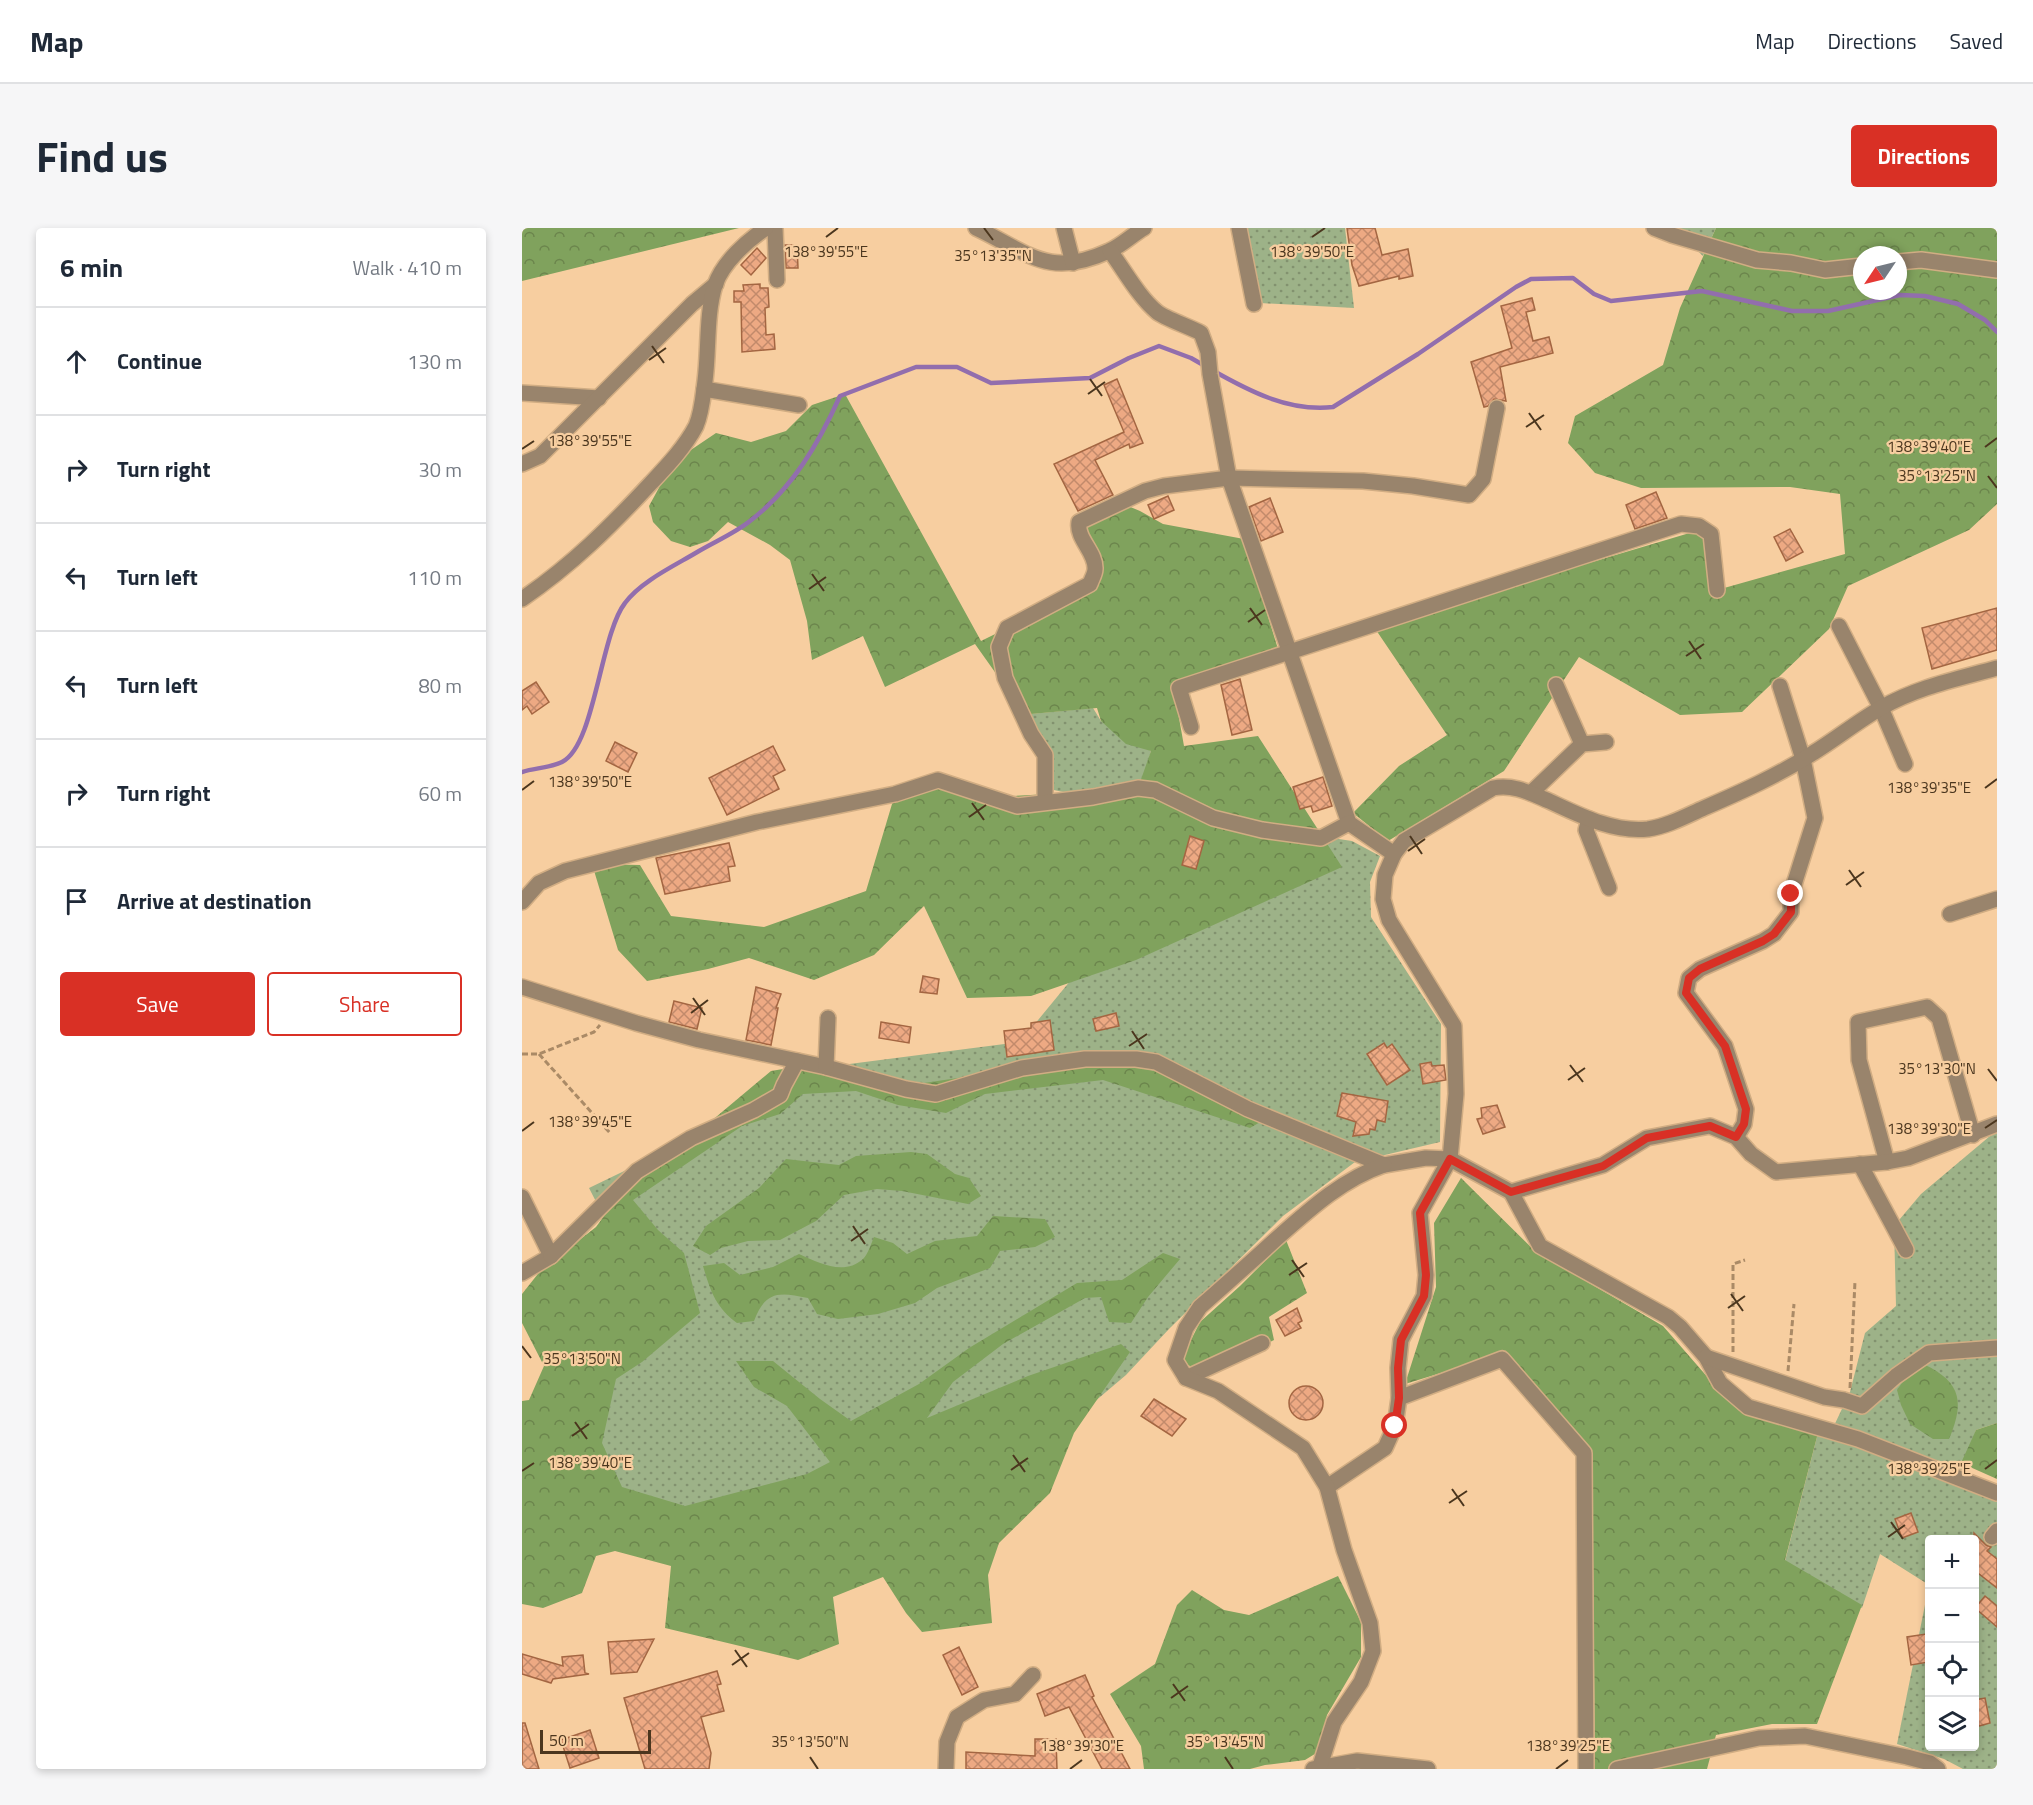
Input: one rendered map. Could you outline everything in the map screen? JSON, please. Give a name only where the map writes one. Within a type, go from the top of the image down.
[{"type":"street","points":[[522,464],[540,456],[692,304],[716,284],[734,255],[751,238],[766,228]]},
{"type":"street","points":[[776,228],[777,280]]},
{"type":"street","points":[[976,228],[1000,239],[1023,254],[1049,263],[1073,263],[1110,251],[1144,228]]},
{"type":"street","points":[[1064,228],[1073,263]]},
{"type":"street","points":[[1239,228],[1254,303]]},
{"type":"street","points":[[1654,228],[1757,260],[1791,263],[1825,270],[1853,267]]},
{"type":"street","points":[[1110,251],[1159,314],[1201,333],[1208,352],[1229,478],[1349,823],[1394,854]]},
{"type":"street","points":[[1907,261],[1922,260],[1997,270]]},
{"type":"street","points":[[522,599],[583,553],[628,508],[681,449],[696,425],[703,400],[712,302],[716,284]]},
{"type":"street","points":[[704,389],[799,405]]},
{"type":"street","points":[[522,393],[599,398]]},
{"type":"street","points":[[1046,802],[1045,755],[1031,734],[1005,678],[999,647],[1007,628],[1090,584],[1095,568],[1089,550],[1078,530],[1079,522],[1145,491],[1164,486],[1229,478],[1363,481],[1470,495],[1483,479],[1497,408]]},
{"type":"street","points":[[1191,727],[1179,688],[1681,524],[1699,526],[1711,534],[1717,590]]},
{"type":"street","points":[[1839,626],[1881,708],[1905,764]]},
{"type":"street","points":[[1327,1487],[1385,1448],[1395,1426],[1399,1398],[1398,1368],[1401,1340],[1424,1296],[1426,1275],[1420,1213],[1450,1159],[1456,1094],[1454,1026],[1389,920],[1383,898],[1384,875],[1394,854],[1404,842],[1493,788],[1505,786],[1531,793],[1589,819],[1626,829],[1648,829],[1668,824],[1749,788],[1803,759],[1881,708],[1922,689],[1997,668]]},
{"type":"street","points":[[1556,686],[1582,744]]},
{"type":"street","points":[[1736,1137],[1744,1124],[1746,1109],[1725,1046],[1686,993],[1689,978],[1700,969],[1769,938],[1791,912],[1791,894],[1815,819],[1803,759],[1780,686]]},
{"type":"street","points":[[1531,793],[1582,744],[1606,742]]},
{"type":"street","points":[[522,902],[539,883],[565,871],[757,822],[895,794],[938,780],[1017,806],[1093,797],[1138,788],[1155,790],[1213,818],[1262,830],[1321,838],[1349,823]]},
{"type":"street","points":[[1589,819],[1586,830],[1609,888]]},
{"type":"street","points":[[1950,914],[1997,898]]},
{"type":"street","points":[[522,987],[608,1015],[699,1040],[826,1067],[906,1089],[936,1094],[1022,1068],[1085,1059],[1136,1059],[1156,1062],[1248,1109],[1384,1165]]},
{"type":"street","points":[[1887,1162],[1859,1060],[1858,1023],[1928,1007],[1940,1018],[1973,1135]]},
{"type":"street","points":[[826,1067],[828,1018]]},
{"type":"street","points":[[522,1273],[551,1256],[638,1172],[692,1138],[754,1110],[780,1095],[797,1061]]},
{"type":"street","points":[[1511,1192],[1603,1166],[1647,1138],[1710,1126],[1736,1137],[1751,1154],[1776,1172],[1795,1172],[1908,1158],[1997,1124]]},
{"type":"street","points":[[1317,1769],[1334,1722],[1361,1682],[1373,1652],[1370,1623],[1344,1550],[1327,1487],[1303,1448],[1218,1391],[1186,1378],[1175,1360],[1186,1328],[1200,1307],[1314,1206],[1346,1182],[1365,1172],[1384,1165],[1426,1158],[1450,1159],[1511,1192],[1540,1246],[1668,1317],[1680,1327],[1706,1357],[1720,1383],[1748,1407],[1858,1439],[1997,1493]]},
{"type":"street","points":[[1860,1164],[1906,1250]]},
{"type":"street","points":[[522,1197],[551,1256]]},
{"type":"street","points":[[1186,1378],[1262,1343]]},
{"type":"street","points":[[1706,1357],[1824,1397],[1862,1406],[1896,1376],[1929,1353],[1997,1348]]},
{"type":"street","points":[[1399,1398],[1502,1359],[1584,1453],[1586,1769]]},
{"type":"street","points":[[946,1769],[947,1742],[957,1717],[984,1700],[1015,1694],[1033,1675]]},
{"type":"street","points":[[1617,1769],[1759,1738],[1805,1736],[1907,1757],[1930,1763],[1938,1769]]},
{"type":"street","points":[[1317,1769],[1357,1761],[1428,1769]]},
{"type":"path","points":[[522,1054],[539,1054],[594,1032],[608,1015]]},
{"type":"path","points":[[539,1054],[610,1133]]},
{"type":"path","points":[[1733,1366],[1733,1264],[1745,1260]]},
{"type":"path","points":[[1850,1402],[1855,1281]]},
{"type":"path","points":[[1787,1384],[1794,1304]]},
{"type":"green space","points":[[522,228],[739,228],[522,281]]},
{"type":"green space","points":[[1240,228],[1345,228],[1354,308],[1260,303]]},
{"type":"green space","points":[[1660,228],[1716,228],[1703,256],[1681,235]]},
{"type":"green space","points":[[1716,228],[1997,228],[1997,504],[1969,530],[1848,586],[1829,629],[1742,712],[1680,715],[1579,657],[1504,771],[1388,841],[1353,813],[1399,766],[1447,735],[1374,627],[1703,529],[1717,590],[1845,554],[1840,494],[1790,487],[1641,488],[1595,473],[1568,443],[1575,416],[1663,365],[1680,308]]},
{"type":"green space","points":[[845,394],[981,641],[1100,582],[1078,517],[1116,501],[1163,524],[1244,539],[1278,649],[1174,690],[1184,746],[1258,736],[1342,867],[1136,960],[1031,996],[967,998],[924,906],[874,955],[814,980],[749,958],[647,981],[618,950],[592,864],[640,865],[671,916],[764,927],[866,891],[895,794],[938,780],[1013,796],[1142,789],[1138,788],[1151,751],[1126,744],[1101,721],[1097,708],[1020,715],[1014,699],[975,644],[885,687],[863,636],[812,660],[807,621],[790,560],[770,545],[728,522],[708,541],[690,547],[671,541],[653,522],[649,506],[673,462],[716,433],[751,442],[786,431],[812,405]]},
{"type":"green space","points":[[1093,708],[1101,721],[1151,751],[1141,788],[1068,793],[1049,789],[1020,715]]},
{"type":"green space","points":[[1273,829],[1352,841],[1380,856],[1370,882],[1371,917],[1441,1024],[1440,1142],[1355,1162],[1283,1216],[1126,1375],[930,1541],[629,1545],[564,1413],[629,1266],[589,1188],[707,1131],[826,1067],[1020,1042],[1094,952]]},
{"type":"green space","points":[[1085,1059],[1156,1071],[1211,1100],[1262,1121],[1250,1128],[1103,1080],[985,1094],[946,1113],[898,1105],[856,1091],[803,1094],[780,1114],[742,1126],[633,1200],[658,1230],[684,1253],[700,1313],[642,1362],[616,1379],[602,1443],[622,1487],[685,1506],[807,1474],[830,1462],[787,1406],[754,1387],[736,1361],[773,1361],[851,1421],[919,1384],[969,1348],[1077,1283],[1122,1280],[1163,1253],[1180,1259],[1148,1297],[1131,1323],[1109,1322],[1101,1297],[1085,1298],[1003,1344],[953,1382],[927,1418],[1028,1376],[1121,1344],[1130,1352],[1074,1433],[1050,1493],[999,1543],[988,1575],[992,1623],[922,1632],[906,1613],[883,1577],[833,1597],[839,1644],[798,1660],[665,1628],[671,1566],[615,1551],[596,1556],[582,1593],[543,1608],[522,1604],[522,1401],[529,1400],[544,1366],[522,1323],[522,1294],[541,1270],[596,1227],[637,1171],[691,1138],[771,1071],[801,1066],[924,1083]]},
{"type":"green space","points":[[1997,1133],[1997,1423],[1976,1430],[1963,1472],[1831,1432],[1850,1392],[1865,1333],[1896,1306],[1894,1226],[1921,1194],[1990,1136]]},
{"type":"green space","points":[[911,1152],[927,1154],[955,1174],[969,1178],[981,1196],[968,1204],[902,1191],[877,1189],[844,1195],[816,1221],[780,1240],[748,1241],[721,1248],[710,1255],[693,1246],[706,1226],[759,1188],[786,1159],[839,1165],[856,1156]]},
{"type":"green space","points":[[1461,1178],[1536,1252],[1663,1326],[1710,1380],[1818,1433],[1785,1560],[1862,1605],[1817,1724],[1772,1724],[1716,1735],[1707,1769],[1591,1769],[1595,1765],[1592,1453],[1506,1353],[1405,1384],[1436,1287],[1434,1223]]},
{"type":"green space","points":[[993,1216],[1045,1219],[1055,1237],[1035,1247],[1000,1251],[990,1268],[937,1288],[915,1303],[878,1314],[838,1319],[817,1314],[808,1298],[781,1294],[763,1303],[754,1321],[737,1323],[719,1305],[708,1283],[703,1266],[724,1263],[740,1275],[773,1267],[799,1254],[831,1266],[848,1267],[863,1259],[874,1237],[893,1243],[907,1254],[935,1241],[977,1236]]},
{"type":"green space","points":[[1286,1240],[1307,1293],[1269,1317],[1274,1340],[1204,1373],[1184,1363],[1185,1352],[1200,1322]]},
{"type":"green space","points":[[1917,1361],[1942,1375],[1955,1391],[1958,1401],[1957,1412],[1949,1439],[1933,1439],[1910,1424],[1901,1405],[1897,1390]]},
{"type":"green space","points":[[1997,1423],[1997,1479],[1961,1463],[1976,1430]]},
{"type":"green space","points":[[1818,1433],[1997,1491],[1997,1769],[1963,1769],[1944,1759],[1897,1744],[1925,1605],[1925,1751],[1979,1751],[1979,1535],[1925,1535],[1925,1582],[1880,1554],[1862,1608],[1785,1561]]},
{"type":"green space","points":[[1338,1576],[1361,1622],[1361,1657],[1327,1715],[1318,1752],[1305,1760],[1250,1769],[1144,1769],[1141,1746],[1110,1694],[1155,1664],[1177,1605],[1192,1590],[1224,1610],[1249,1615]]},
{"type":"building","points":[[1347,228],[1375,228],[1382,255],[1408,249],[1413,276],[1399,279],[1399,276],[1359,286],[1352,265]]},
{"type":"building","points":[[785,245],[797,245],[798,268],[786,268]]},
{"type":"building","points":[[757,248],[766,258],[751,275],[741,265]]},
{"type":"building","points":[[760,284],[760,288],[768,288],[769,307],[765,308],[766,335],[774,334],[775,349],[742,352],[741,302],[734,302],[734,291],[744,291],[743,285]]},
{"type":"building","points":[[1532,298],[1535,310],[1526,312],[1533,341],[1549,337],[1553,353],[1500,367],[1506,401],[1494,399],[1484,407],[1471,362],[1512,348],[1501,306]]},
{"type":"building","points":[[1117,379],[1143,443],[1130,448],[1129,444],[1095,460],[1113,495],[1078,511],[1054,464],[1124,432],[1104,385]]},
{"type":"building","points":[[1656,492],[1667,518],[1635,529],[1626,505]]},
{"type":"building","points":[[1168,496],[1174,510],[1154,519],[1148,505]]},
{"type":"building","points":[[1270,498],[1283,532],[1261,541],[1249,507]]},
{"type":"building","points":[[1790,529],[1803,552],[1786,561],[1774,537]]},
{"type":"building","points":[[1997,608],[1997,650],[1932,669],[1922,628]]},
{"type":"building","points":[[1240,679],[1252,730],[1232,735],[1221,685]]},
{"type":"building","points":[[536,682],[549,702],[532,714],[527,706],[522,710],[522,691]]},
{"type":"building","points":[[615,742],[637,753],[628,772],[606,761]]},
{"type":"building","points":[[773,746],[785,770],[773,776],[779,789],[727,815],[709,778]]},
{"type":"building","points":[[1323,777],[1332,806],[1313,812],[1311,806],[1300,809],[1293,787]]},
{"type":"building","points":[[1190,836],[1204,841],[1196,869],[1182,865]]},
{"type":"building","points":[[729,843],[735,866],[728,867],[730,881],[665,894],[656,858]]},
{"type":"building","points":[[923,976],[939,979],[937,994],[920,992]]},
{"type":"building","points":[[756,987],[781,994],[776,1008],[778,1008],[771,1045],[746,1040]]},
{"type":"building","points":[[674,1001],[702,1008],[697,1029],[669,1022]]},
{"type":"building","points":[[1116,1013],[1119,1026],[1096,1031],[1093,1019]]},
{"type":"building","points":[[1050,1020],[1054,1050],[1007,1057],[1004,1031],[1031,1028],[1031,1023]]},
{"type":"building","points":[[881,1022],[911,1027],[909,1043],[879,1038]]},
{"type":"building","points":[[1384,1043],[1387,1048],[1392,1044],[1410,1070],[1387,1085],[1367,1054]]},
{"type":"building","points":[[1431,1062],[1432,1066],[1444,1065],[1446,1080],[1423,1084],[1420,1064]]},
{"type":"building","points":[[1342,1093],[1388,1101],[1385,1122],[1377,1120],[1375,1130],[1370,1129],[1369,1134],[1353,1136],[1356,1122],[1337,1116]]},
{"type":"building","points":[[1497,1105],[1505,1127],[1483,1134],[1477,1119],[1482,1118],[1481,1108]]},
{"type":"building","points":[[1297,1308],[1302,1321],[1298,1323],[1301,1328],[1285,1336],[1276,1320]]},
{"type":"building","points":[[1306,1386],[1318,1391],[1323,1403],[1318,1415],[1306,1420],[1294,1415],[1289,1403],[1294,1391]]},
{"type":"building","points":[[1154,1399],[1186,1419],[1172,1436],[1141,1416]]},
{"type":"building","points":[[1911,1513],[1918,1532],[1902,1538],[1895,1519]]},
{"type":"building","points":[[1979,1538],[1991,1547],[1987,1551],[1997,1559],[1997,1588],[1979,1574]]},
{"type":"building","points":[[1985,1596],[1997,1606],[1997,1627],[1979,1611],[1979,1603]]},
{"type":"building","points":[[1925,1634],[1925,1663],[1911,1665],[1907,1637]]},
{"type":"building","points":[[654,1639],[637,1672],[611,1674],[608,1642]]},
{"type":"building","points":[[959,1647],[978,1687],[962,1695],[943,1655]]},
{"type":"building","points":[[522,1654],[563,1666],[562,1657],[583,1655],[585,1673],[589,1674],[553,1679],[551,1683],[522,1674]]},
{"type":"building","points":[[717,1671],[721,1684],[717,1685],[724,1711],[701,1717],[711,1753],[709,1769],[645,1769],[624,1698]]},
{"type":"building","points":[[1085,1675],[1094,1696],[1092,1697],[1130,1769],[1102,1769],[1069,1707],[1045,1716],[1037,1694]]},
{"type":"building","points":[[1985,1698],[1990,1723],[1979,1726],[1979,1699]]},
{"type":"building","points":[[522,1723],[525,1723],[539,1769],[522,1769]]},
{"type":"building","points":[[590,1730],[599,1758],[570,1768],[561,1740]]},
{"type":"building","points":[[1035,1739],[1056,1739],[1057,1769],[966,1769],[966,1752],[1035,1756]]},
{"type":"waterway","points":[[1212,370],[1255,392],[1285,403],[1317,408],[1333,407],[1531,279],[1573,278],[1594,294],[1611,301],[1702,291],[1792,311],[1828,311],[1900,295],[1925,296],[1958,304],[1985,320],[1997,332]]},
{"type":"waterway","points":[[522,772],[557,764],[573,752],[590,713],[616,618],[625,603],[649,581],[750,521],[779,495],[813,448],[840,396],[916,367],[957,367],[991,383],[1090,378],[1159,346],[1205,366]]},
{"type":"route","points":[[1395,1426],[1399,1398],[1398,1368],[1401,1340],[1424,1296],[1426,1275],[1420,1213],[1450,1159],[1511,1192],[1603,1166],[1647,1138],[1710,1126],[1736,1137],[1744,1124],[1746,1109],[1725,1046],[1686,993],[1689,978],[1700,969],[1774,934],[1791,912],[1791,894]]}]
